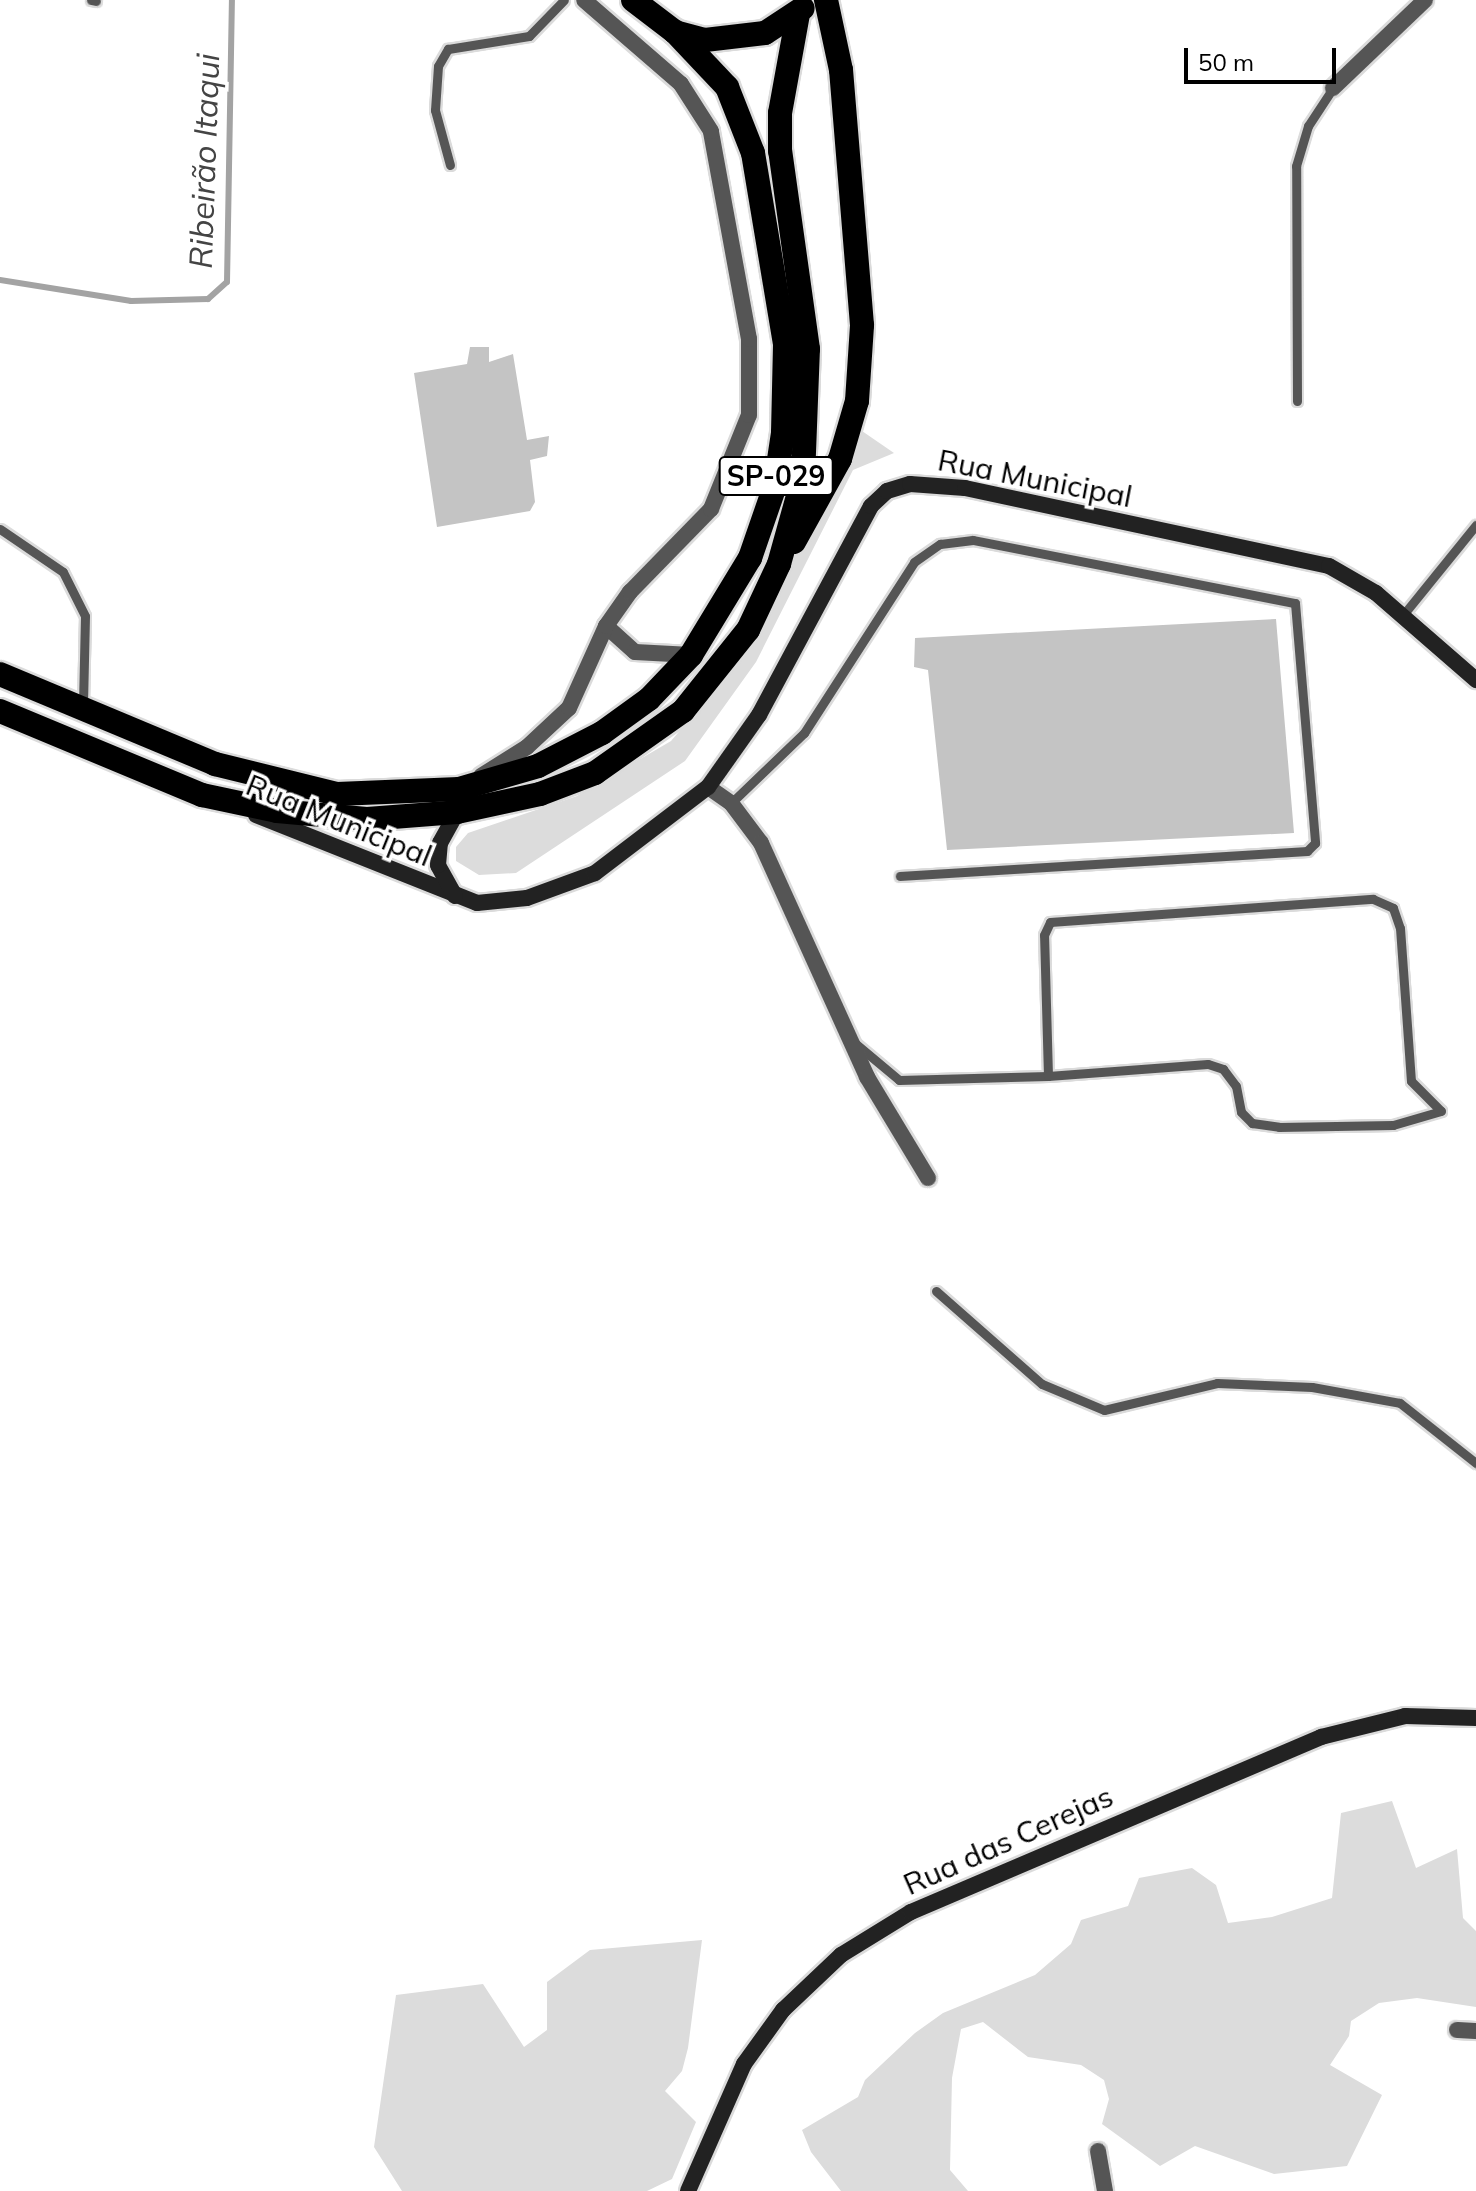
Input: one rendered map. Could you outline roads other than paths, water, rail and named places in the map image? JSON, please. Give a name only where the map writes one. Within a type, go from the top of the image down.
[{"type":"highway","points":[[779,564],[829,482],[857,401],[862,283],[841,70],[826,0]]},
{"type":"highway","points":[[633,1],[675,32],[736,40],[804,7]]},
{"type":"highway","name":"SP-029","points":[[0,711],[202,795],[322,818],[458,800],[540,794],[595,773],[683,711],[748,630],[779,564],[803,478],[810,406],[780,151],[780,113],[804,7]]},
{"type":"highway","name":"SP-029","points":[[0,674],[280,784],[458,800],[538,766],[602,733],[649,699],[691,655],[730,598],[761,533],[783,433],[785,344],[743,118],[727,87],[675,32]]},
{"type":"main road","name":"Rua Municipal","points":[[202,795],[456,898],[505,902],[595,873],[708,787],[759,715],[844,549],[871,506],[897,486],[937,483],[1318,563],[1364,584],[1476,680]]},
{"type":"main road","name":"Rua Municipal","points":[[456,898],[438,865],[440,843],[458,800]]},
{"type":"main road","name":"Rua das Cerejas","points":[[688,2191],[744,2064],[783,2010],[841,1955],[911,1912],[1321,1737],[1405,1716],[1476,1718]]},
{"type":"street","points":[[458,800],[560,718],[606,626],[630,592],[703,519],[730,474],[749,415],[751,362],[720,164],[707,122],[681,84],[584,0]]},
{"type":"street","points":[[1333,88],[1425,0]]},
{"type":"street","points":[[606,626],[635,652],[691,655]]},
{"type":"street","points":[[708,787],[731,803],[761,843],[851,1040],[928,1178]]},
{"type":"street","points":[[1457,2030],[1476,2031]]},
{"type":"street","points":[[1098,2151],[1105,2191]]},
{"type":"lane","points":[[450,165],[435,110],[438,66],[448,49],[529,36],[564,0]]},
{"type":"lane","points":[[1297,401],[1296,166],[1308,126],[1333,88]]},
{"type":"lane","points":[[1403,615],[1476,525]]},
{"type":"lane","points":[[0,529],[63,572],[85,616],[83,709]]},
{"type":"lane","points":[[731,803],[804,733],[914,562],[940,544],[973,540],[1295,603],[1315,843],[1307,851],[900,876]]},
{"type":"lane","points":[[851,1040],[899,1080],[1048,1076],[1208,1064],[1223,1069],[1236,1086],[1241,1112],[1252,1123],[1279,1127],[1393,1125],[1441,1111],[1411,1081],[1400,928],[1393,908],[1373,899],[1050,922],[1044,935],[1048,1076]]},
{"type":"lane","points":[[936,1291],[1042,1384],[1104,1410],[1217,1383],[1312,1387],[1400,1403],[1476,1463]]},
{"type":"waterway","name":"Ribeirão Itaqui","points":[[0,280],[131,301],[208,299],[227,282],[232,0]]}]
